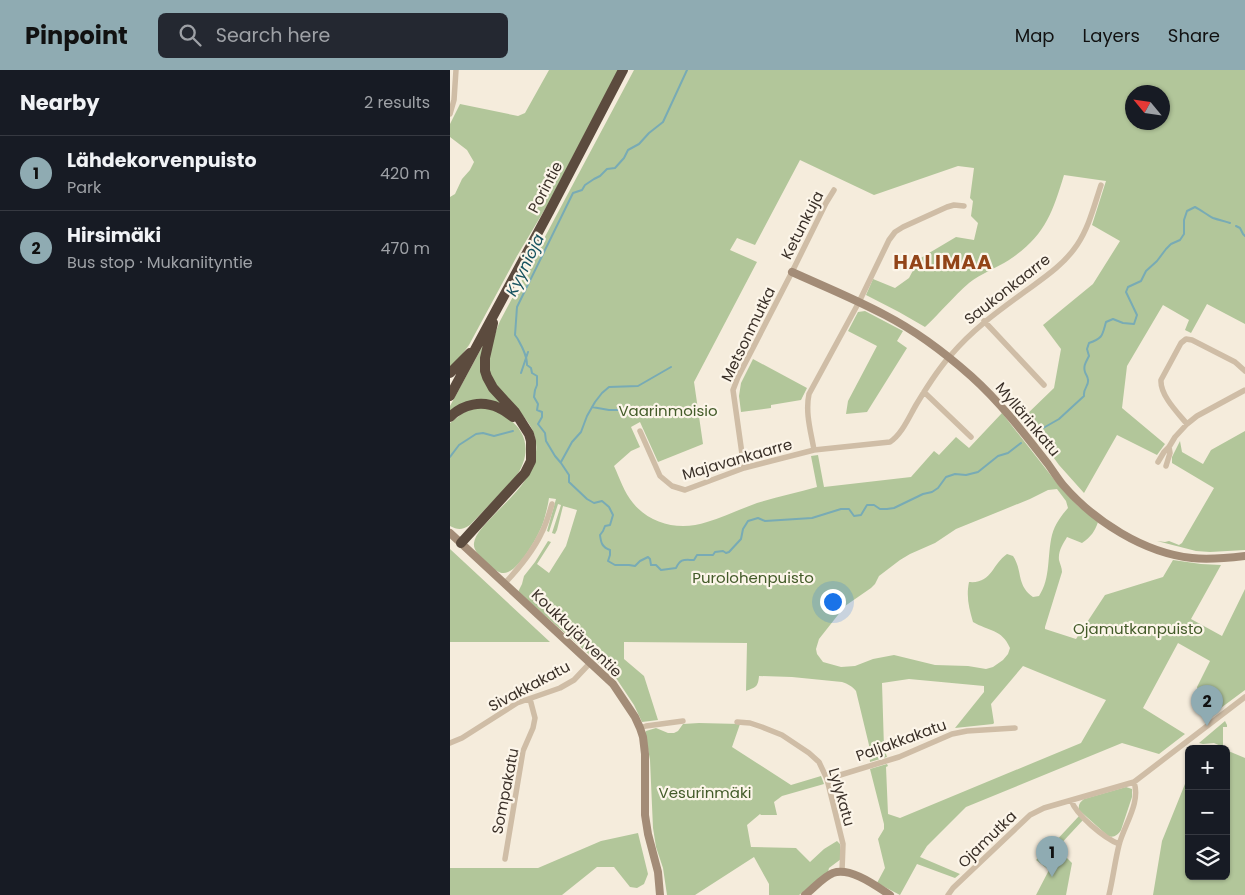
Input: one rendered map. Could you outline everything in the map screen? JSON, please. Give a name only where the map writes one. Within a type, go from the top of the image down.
[{"type":"highway","name":"Porintie","points":[[450,396],[624,70]]},
{"type":"highway","points":[[461,543],[514,486],[528,468],[531,456],[531,441],[526,429],[515,412],[493,388],[487,377],[485,358],[495,312]]},
{"type":"highway","points":[[450,373],[478,345]]},
{"type":"highway","points":[[450,418],[467,406],[483,403],[490,404],[519,419]]},
{"type":"street","points":[[450,114],[454,100],[456,70]]},
{"type":"street","name":"Saukonkaarre","points":[[949,357],[984,321],[1051,273],[1066,258],[1077,245],[1088,225],[1100,185]]},
{"type":"street","name":"Ketunkuja","points":[[792,272],[834,190]]},
{"type":"street","points":[[814,450],[807,412],[809,394],[889,240],[895,232],[903,227],[946,207],[954,205],[964,206]]},
{"type":"street","name":"Myllärinkatu","points":[[792,272],[885,315],[949,357],[991,395],[1074,496],[1098,517],[1126,536],[1175,555],[1202,558],[1245,556]]},
{"type":"street","name":"Metsonmutka","points":[[744,468],[733,390],[792,272]]},
{"type":"street","points":[[984,321],[1044,385]]},
{"type":"street","points":[[1186,424],[1160,387],[1161,380],[1181,342],[1186,339],[1192,340],[1235,362],[1245,371]]},
{"type":"street","name":"Majavankaarre","points":[[640,431],[660,476],[672,486],[685,490],[744,468],[814,450],[890,442],[894,440],[937,371],[949,357]]},
{"type":"street","points":[[1158,462],[1186,424],[1245,390]]},
{"type":"street","points":[[924,392],[971,437]]},
{"type":"street","points":[[1166,466],[1170,453],[1169,447]]},
{"type":"street","points":[[505,583],[532,551],[546,524],[552,504]]},
{"type":"street","name":"Koukkujärventie","points":[[450,533],[612,684],[634,717],[643,737],[646,824],[658,872],[660,895]]},
{"type":"street","name":"Sivakkakatu","points":[[450,743],[462,738],[518,703],[560,688],[574,680],[590,663]]},
{"type":"street","points":[[1109,895],[1119,844],[1136,798],[1134,782],[1245,698]]},
{"type":"street","name":"Sompakatu","points":[[505,859],[523,751],[533,728],[535,718],[530,699]]},
{"type":"street","points":[[640,728],[683,721]]},
{"type":"street","name":"Lylykatu","points":[[737,722],[750,723],[773,731],[809,752],[819,762],[827,779],[843,844],[842,871]]},
{"type":"street","name":"Paljakkakatu","points":[[827,779],[899,757],[952,734],[967,731],[1015,728]]},
{"type":"street","name":"Ojamutka","points":[[948,895],[958,883],[1030,815],[1044,808],[1134,782]]},
{"type":"street","points":[[1071,800],[1076,809],[1100,833],[1119,844]]},
{"type":"street","points":[[806,895],[829,875],[842,871],[856,875],[890,895]]},
{"type":"green space","points":[[549,70],[618,70],[548,204],[517,256],[469,345],[450,368],[450,197],[455,194],[462,179],[474,162],[467,150],[450,137],[450,124],[460,104],[518,116],[525,113]]},
{"type":"green space","points":[[634,70],[1245,70],[1245,324],[1207,304],[1191,333],[1185,330],[1189,320],[1163,305],[1127,366],[1122,408],[1165,444],[1157,455],[1117,435],[1084,493],[1059,465],[1024,417],[1054,388],[1061,349],[1043,325],[1093,284],[1120,241],[1092,225],[1106,181],[1064,175],[1051,213],[1046,223],[1031,242],[1009,260],[969,283],[925,327],[866,295],[873,279],[895,288],[909,278],[919,259],[956,237],[974,240],[978,223],[971,216],[973,201],[970,198],[974,168],[958,166],[874,195],[800,160],[755,245],[737,238],[730,250],[757,262],[694,382],[703,444],[658,462],[640,422],[631,427],[640,447],[631,451],[614,466],[630,499],[640,511],[657,521],[667,524],[677,526],[697,525],[757,503],[817,487],[811,456],[818,455],[824,487],[911,477],[934,451],[939,455],[956,437],[969,448],[1002,413],[1060,487],[1078,506],[1098,522],[1092,534],[1082,543],[1067,537],[1062,545],[1059,560],[1062,572],[1045,629],[1076,639],[1105,595],[1163,577],[1173,560],[1221,565],[1191,619],[1222,636],[1245,589],[1245,690],[1206,719],[1197,687],[1210,661],[1178,643],[1143,708],[1185,734],[1159,754],[1122,743],[966,807],[927,846],[920,857],[960,874],[955,878],[917,864],[900,895],[877,883],[885,868],[878,839],[884,829],[884,824],[870,769],[887,764],[888,814],[900,818],[1081,743],[1106,700],[1023,666],[991,704],[993,724],[955,728],[984,692],[984,686],[909,679],[882,683],[884,748],[887,757],[870,762],[869,745],[856,691],[848,684],[792,677],[759,676],[756,686],[746,691],[747,643],[624,642],[624,659],[644,676],[658,720],[642,722],[634,705],[616,678],[518,592],[524,576],[548,541],[551,542],[537,564],[549,573],[566,546],[577,510],[563,506],[555,534],[552,533],[561,505],[558,504],[549,532],[547,531],[556,499],[549,498],[539,533],[519,564],[507,573],[501,573],[493,569],[474,548],[478,533],[523,483],[535,458],[536,443],[533,431],[493,380],[489,363],[494,337],[500,321]],"holes":[[[1057,489],[1066,501],[1068,508],[1058,520],[1053,531],[1047,574],[1039,596],[1033,597],[1024,588],[1016,562],[1013,556],[1007,554],[983,580],[969,582],[968,598],[973,622],[999,634],[1010,648],[1003,660],[993,667],[986,669],[968,666],[935,665],[894,655],[873,659],[855,666],[841,667],[823,662],[817,654],[816,649],[819,639],[845,606],[871,588],[879,576],[900,560],[935,543],[956,529],[1048,490]]]},
{"type":"green space","points":[[865,311],[903,331],[897,341],[907,348],[867,412],[846,414],[848,401],[877,346],[848,331],[858,312]]},
{"type":"green space","points":[[487,338],[481,363],[514,415],[494,403],[450,414],[450,406]]},
{"type":"green space","points":[[753,359],[807,388],[801,400],[771,405],[771,408],[741,412],[739,396],[741,383]]},
{"type":"green space","points":[[473,408],[491,409],[512,421],[523,435],[526,451],[524,460],[515,478],[470,525],[458,529],[450,526],[450,423],[467,410]]},
{"type":"green space","points":[[1245,431],[1245,550],[1196,551],[1157,541],[1169,541],[1179,545],[1182,543],[1214,488],[1172,463],[1172,457],[1180,441],[1182,452],[1203,464],[1211,450]]},
{"type":"green space","points":[[450,549],[550,642],[450,642]]},
{"type":"green space","points":[[1225,721],[1227,727],[1223,727],[1223,745],[1199,743]]},
{"type":"green space","name":"Vesurinmäki","points":[[683,724],[740,724],[732,747],[791,785],[821,776],[824,784],[782,796],[774,802],[777,815],[760,814],[747,825],[751,847],[796,848],[810,862],[824,849],[837,841],[840,844],[841,859],[799,895],[769,895],[769,884],[754,857],[695,895],[667,895],[663,868],[656,847],[653,828],[650,760],[645,733],[656,728],[668,733],[674,733]]},
{"type":"green space","points":[[1230,752],[1245,758],[1245,895],[1153,895],[1162,841],[1185,784],[1185,880],[1230,880]]},
{"type":"green space","points":[[1126,787],[1132,789],[1132,797],[1121,830],[1116,836],[1108,836],[1079,810],[1080,804],[1084,799]]},
{"type":"green space","points":[[1079,816],[1083,820],[1057,848],[1072,863],[1066,895],[1036,895],[1049,870],[1036,860]]},
{"type":"green space","points":[[638,833],[648,874],[644,884],[637,888],[630,887],[614,867],[597,867],[562,895],[450,895],[450,868],[538,868],[601,841]]},
{"type":"waterway","name":"Kyynioja","points":[[687,70],[663,122],[639,144],[628,150],[615,168],[607,169],[600,176],[585,185],[582,190],[573,193],[517,307],[515,335],[525,354],[527,365],[531,368],[532,373],[537,376],[534,397],[538,404],[537,410],[542,412],[542,417],[538,424],[545,433],[546,441],[555,456],[569,475],[569,482],[587,499],[594,503],[602,501],[609,507],[613,515],[610,525],[605,526],[600,535],[602,544],[610,550],[608,561],[615,565],[635,566],[648,557],[651,565],[656,565],[661,570],[676,568],[681,561],[694,560],[697,555],[713,555],[715,552],[723,551],[729,552],[741,539],[743,529],[748,521],[758,518],[765,521],[812,518],[841,509],[849,509],[854,516],[861,515],[867,505],[874,505],[880,509],[894,508],[923,494],[932,492],[938,488],[946,477],[955,474],[966,475],[978,472],[998,456],[1008,453],[1021,443]]},
{"type":"waterway","name":"Kyynioja","points":[[1038,431],[1059,419],[1084,396],[1088,382],[1084,368],[1089,356],[1087,349],[1089,343],[1101,336],[1106,322],[1113,319],[1123,323],[1134,324],[1137,315],[1126,292],[1128,287],[1141,281],[1146,271],[1166,249],[1171,244],[1180,240],[1184,234],[1184,220],[1187,211],[1195,207],[1213,218],[1230,223]]},
{"type":"waterway","name":"Kyynioja","points":[[1236,226],[1240,228],[1245,236]]},
{"type":"waterway","name":"Kyynioja","points":[[521,373],[528,352]]},
{"type":"waterway","points":[[561,462],[572,442],[581,432],[587,416],[602,393],[609,387],[638,386],[671,367]]},
{"type":"waterway","points":[[592,407],[609,410],[644,410]]},
{"type":"waterway","points":[[450,457],[459,445],[476,434],[483,433],[494,436],[513,431]]},
{"type":"place","name":"Hirsimäki","points":[[1207,726]]},
{"type":"place","name":"Lähdekorvenpuisto","points":[[1052,877]]},
{"type":"district","name":"HALIMAA","points":[[943,262]]},
{"type":"park label","name":"Vaarinmoisio","points":[[668,410]]},
{"type":"park label","name":"Purolohenpuisto","points":[[753,577]]},
{"type":"park label","name":"Ojamutkanpuisto","points":[[1138,628]]}]
